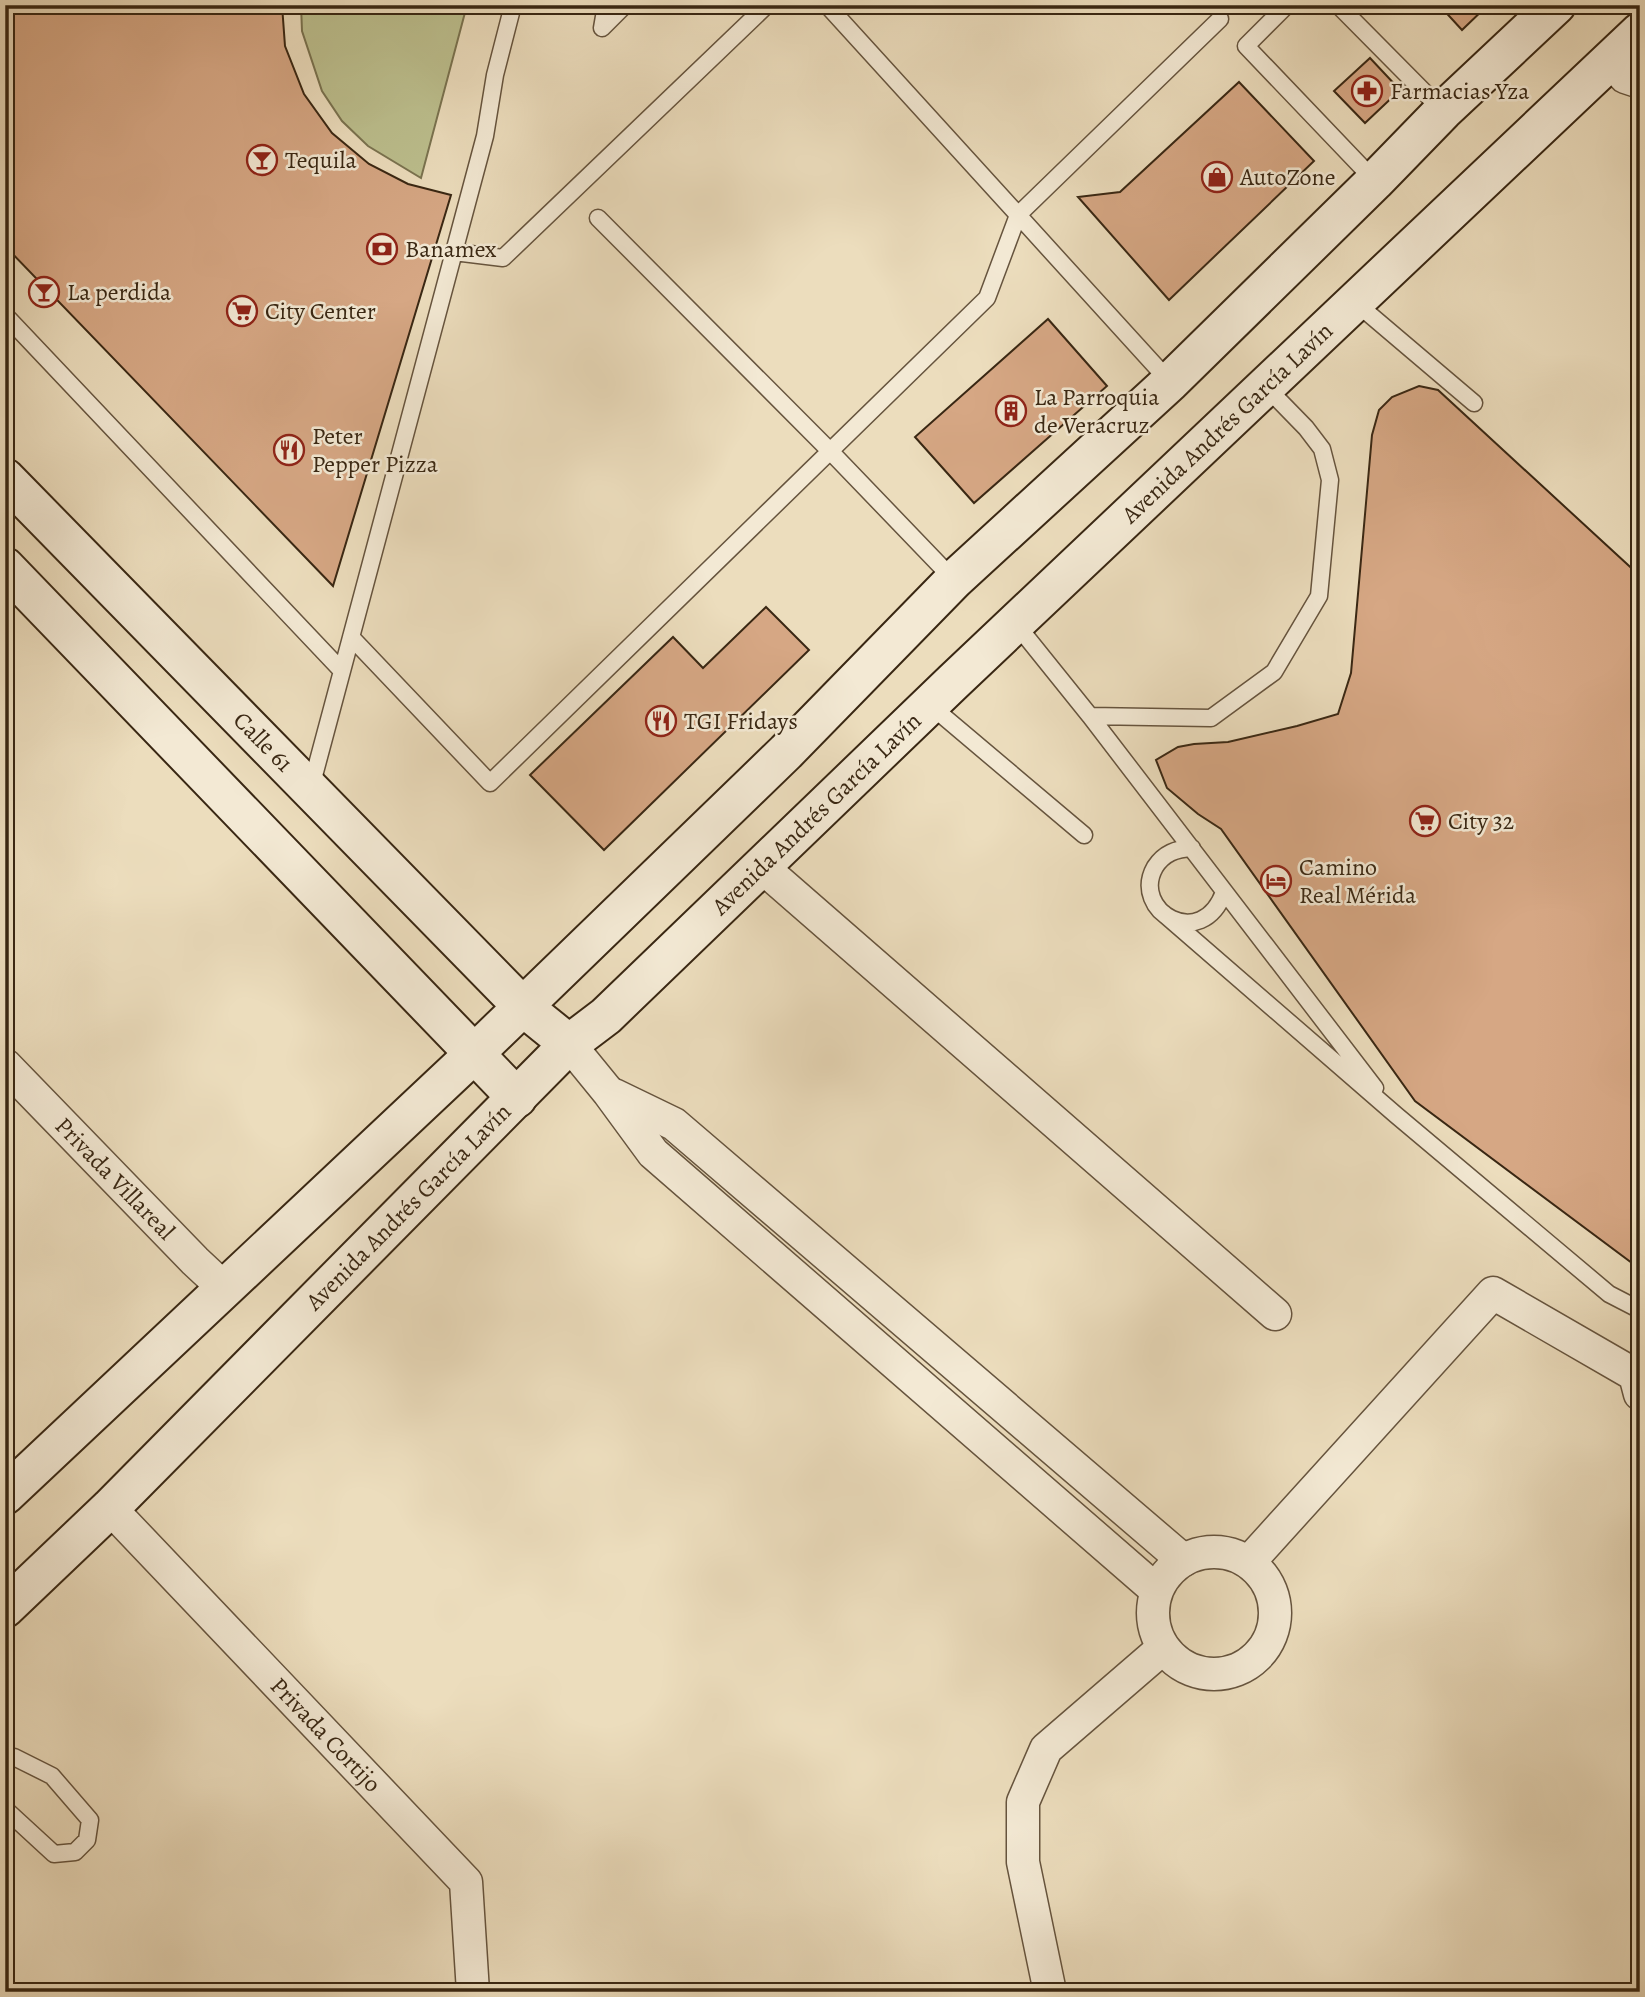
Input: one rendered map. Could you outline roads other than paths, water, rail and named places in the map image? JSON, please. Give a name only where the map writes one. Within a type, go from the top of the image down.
[{"type":"main road","points":[[5,1495],[475,1053],[786,752],[954,580],[1170,382],[1443,111],[1556,5]]},
{"type":"main road","name":"Avenida Andrés García Lavín","points":[[5,1608],[110,1508],[569,1044],[606,1016],[1355,302],[1626,70],[1640,32]]},
{"type":"main road","name":"Calle 61","points":[[5,478],[522,1006],[569,1044]]},
{"type":"main road","points":[[5,567],[517,1098]]},
{"type":"street","points":[[762,867],[1275,1314]]},
{"type":"street","points":[[569,1044],[653,1153],[1156,1590]]},
{"type":"street","name":"Privada Villareal","points":[[5,1065],[225,1289]]},
{"type":"street","points":[[609,1093],[674,1124],[1182,1560]]},
{"type":"street","points":[[1249,1562],[1493,1293],[1635,1375],[1640,1394]]},
{"type":"street","name":"Privada Cortijo","points":[[110,1508],[466,1882],[473,1992]]},
{"type":"street","points":[[1198,1553],[1233,1555],[1249,1562],[1263,1576],[1272,1593],[1276,1612],[1273,1632],[1264,1650],[1251,1663],[1233,1672],[1213,1675],[1194,1672],[1177,1662],[1163,1648],[1154,1630],[1152,1610],[1156,1590],[1167,1573],[1182,1560],[1198,1553]]},
{"type":"street","points":[[1050,1992],[1023,1862],[1023,1802],[1046,1749],[1163,1648]]},
{"type":"lane","points":[[311,789],[485,136],[495,75],[513,5]]},
{"type":"lane","points":[[607,5],[602,28],[625,5]]},
{"type":"lane","points":[[454,252],[503,258],[767,5]]},
{"type":"lane","points":[[827,5],[1170,382]]},
{"type":"lane","points":[[1287,5],[1245,46],[1375,181]]},
{"type":"lane","points":[[1338,5],[1443,111]]},
{"type":"lane","points":[[351,638],[490,783],[987,298],[1018,215],[1220,19]]},
{"type":"lane","points":[[598,218],[954,580]]},
{"type":"lane","points":[[1355,302],[1474,403]]},
{"type":"lane","points":[[5,316],[342,671]]},
{"type":"lane","points":[[1090,716],[1211,718],[1274,672],[1319,596],[1330,481],[1322,449],[1306,428],[1266,387]]},
{"type":"lane","points":[[1016,624],[1090,716],[1396,1115]]},
{"type":"lane","points":[[930,705],[1084,835]]},
{"type":"lane","points":[[1192,848],[1170,852],[1160,860],[1154,870],[1150,881],[1151,893],[1163,914],[1609,1294],[1640,1310]]},
{"type":"lane","points":[[1163,914],[1187,923],[1199,921],[1211,915],[1220,905],[1224,892]]},
{"type":"lane","points":[[5,1758],[14,1757],[52,1776],[90,1820],[87,1840],[75,1853],[54,1854],[5,1809]]},
{"type":"place","name":"Farmacias Yza","points":[[1367,91]]},
{"type":"place","name":"Tequila","points":[[262,160]]},
{"type":"place","name":"AutoZone","points":[[1217,177]]},
{"type":"place","name":"Banamex","points":[[382,249]]},
{"type":"place","name":"La perdida","points":[[44,292]]},
{"type":"place","name":"City Center","points":[[242,311]]},
{"type":"place","name":"La Parroquia de Veracruz","points":[[1011,411]]},
{"type":"place","name":"Peter Pepper Pizza","points":[[289,450]]},
{"type":"place","name":"TGI Fridays","points":[[661,721]]},
{"type":"place","name":"City 32","points":[[1425,821]]},
{"type":"place","name":"Camino Real Mérida","points":[[1276,881]]}]
